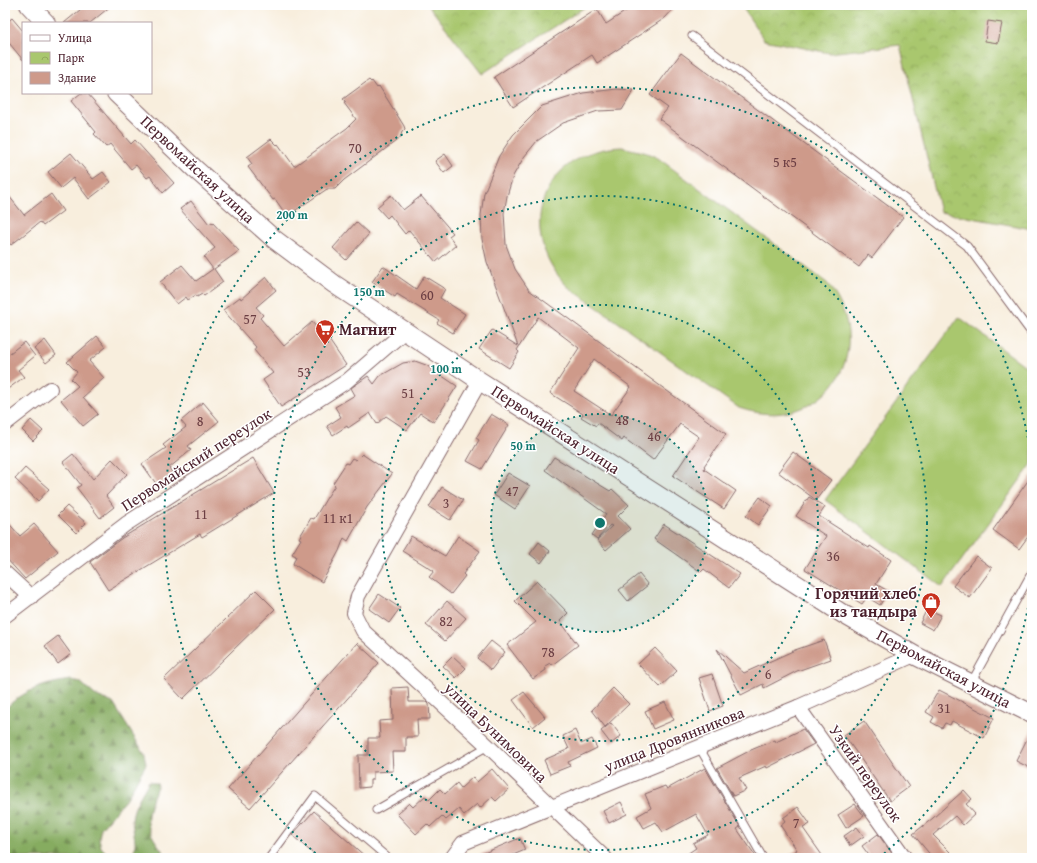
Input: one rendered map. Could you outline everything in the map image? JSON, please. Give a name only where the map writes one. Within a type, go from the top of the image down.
[{"type":"street","points":[[29,5],[45,22]]},
{"type":"street","name":"Первомайская улица","points":[[117,94],[196,169],[274,239],[334,284],[480,381],[843,614],[914,655],[1032,714]]},
{"type":"street","name":"Первомайский переулок","points":[[5,616],[126,524],[347,381],[405,331]]},
{"type":"street","name":"улица Бунимовича","points":[[480,381],[358,596],[354,613],[363,631],[488,746],[605,858]]},
{"type":"street","points":[[5,424],[50,389]]},
{"type":"street","points":[[5,573],[31,597]]},
{"type":"street","name":"улица Дровянникова","points":[[452,858],[463,843],[798,707],[914,655]]},
{"type":"street","name":"Узкий переулок","points":[[798,707],[905,858]]},
{"type":"lane","points":[[692,36],[967,246],[1032,334]]},
{"type":"lane","points":[[971,684],[1032,572]]},
{"type":"lane","points":[[376,810],[488,746]]},
{"type":"lane","points":[[700,747],[762,856]]},
{"type":"lane","points":[[269,858],[314,796],[388,858]]},
{"type":"green space","points":[[428,5],[588,5],[482,74]]},
{"type":"green space","points":[[741,5],[1032,5],[1032,229],[940,212],[900,45],[829,53],[764,40]]},
{"type":"green space","points":[[622,147],[647,153],[658,158],[827,283],[842,309],[848,335],[845,360],[835,382],[818,399],[796,410],[769,414],[739,408],[567,286],[551,264],[542,241],[540,218],[545,196],[556,177],[572,162],[595,151]]},
{"type":"green space","points":[[959,317],[1032,371],[1032,464],[942,587],[825,500]]},
{"type":"green space","points":[[71,680],[80,682],[95,695],[113,703],[144,753],[146,764],[127,798],[101,828],[99,838],[101,847],[112,858],[5,858],[5,709],[19,697],[35,689],[53,683]]},
{"type":"green space","points":[[149,781],[158,784],[150,807],[148,823],[154,838],[168,858],[130,858],[135,849],[132,824],[134,809]]},
{"type":"building","points":[[86,5],[112,5],[91,22],[65,22]]},
{"type":"building","points":[[627,5],[677,5],[665,18],[597,63],[592,55],[513,107],[494,77],[597,9],[606,24],[629,9]]},
{"type":"building","points":[[12,18],[22,30],[22,59],[5,38],[5,24]]},
{"type":"building","points":[[988,21],[1002,23],[998,43],[985,41]]},
{"type":"building","points":[[681,53],[903,217],[872,258],[868,255],[859,267],[659,119],[668,108],[650,95]]},
{"type":"building","points":[[369,80],[371,82],[372,81],[377,88],[379,86],[404,126],[405,129],[400,138],[344,180],[335,189],[327,189],[287,216],[248,167],[252,164],[247,157],[271,139],[277,145],[278,144],[294,166],[296,165],[347,128],[356,119],[344,103],[346,102],[343,99]]},
{"type":"building","points":[[617,89],[634,90],[622,110],[598,111],[563,123],[537,141],[524,157],[513,176],[507,196],[504,213],[506,245],[515,269],[529,290],[726,434],[704,466],[704,469],[736,491],[724,509],[673,476],[699,437],[680,424],[653,460],[624,438],[622,441],[598,423],[596,426],[581,417],[583,414],[550,393],[579,348],[538,317],[517,350],[519,352],[509,368],[479,349],[492,330],[518,346],[487,262],[482,239],[481,215],[484,193],[499,156],[513,135],[542,106],[583,93]],"holes":[[[594,359],[631,387],[611,415],[574,391]]]},
{"type":"building","points":[[80,94],[88,94],[131,144],[135,140],[174,183],[163,193],[150,176],[147,178],[136,165],[131,169],[110,144],[106,147],[94,134],[96,132],[71,101]]},
{"type":"building","points":[[71,153],[93,179],[103,172],[111,182],[89,199],[73,178],[61,188],[48,172]]},
{"type":"building","points":[[445,154],[453,166],[444,173],[435,161]]},
{"type":"building","points":[[5,191],[24,215],[51,194],[63,211],[43,226],[40,222],[11,245],[5,238]]},
{"type":"building","points":[[391,195],[403,210],[421,196],[453,233],[449,236],[456,245],[436,262],[409,230],[405,234],[390,215],[387,218],[377,207]]},
{"type":"building","points":[[191,201],[209,224],[212,222],[239,251],[214,269],[223,282],[204,296],[202,294],[197,297],[196,295],[188,300],[186,297],[177,304],[160,282],[182,265],[196,281],[213,269],[204,257],[215,248],[180,209]]},
{"type":"building","points":[[356,222],[369,234],[346,260],[333,248]]},
{"type":"building","points":[[383,266],[416,289],[424,276],[445,289],[440,298],[465,314],[453,333],[437,323],[439,320],[397,294],[395,297],[372,282]]},
{"type":"building","points":[[266,277],[276,290],[256,307],[263,315],[260,318],[284,346],[312,322],[326,338],[327,337],[346,365],[281,407],[263,380],[273,373],[254,350],[256,347],[223,310],[240,297],[241,299]]},
{"type":"building","points":[[97,336],[106,347],[89,361],[104,378],[83,397],[98,414],[83,426],[61,400],[78,386],[71,379],[77,372],[67,362]]},
{"type":"building","points":[[45,340],[56,355],[46,363],[34,349]]},
{"type":"building","points":[[24,342],[35,356],[18,370],[24,377],[5,391],[5,357]]},
{"type":"building","points":[[415,361],[426,365],[457,386],[434,422],[420,413],[407,430],[386,416],[377,424],[370,413],[348,428],[347,426],[333,435],[327,426],[341,417],[335,407],[355,395],[351,388],[368,376],[374,384],[380,376],[403,363]]},
{"type":"building","points":[[203,402],[219,421],[188,446],[191,450],[169,468],[173,474],[157,485],[142,464],[166,448],[163,445],[186,427],[181,421]]},
{"type":"building","points":[[491,414],[509,425],[482,469],[467,461],[479,440],[476,438]]},
{"type":"building","points":[[31,420],[43,431],[33,441],[22,430]]},
{"type":"building","points":[[793,452],[831,480],[816,500],[778,472]]},
{"type":"building","points":[[73,454],[93,479],[112,459],[127,474],[106,496],[114,507],[100,518],[77,488],[81,485],[63,462]]},
{"type":"building","points":[[362,454],[392,474],[367,507],[348,541],[344,538],[339,551],[322,582],[293,564],[296,556],[292,554],[301,539],[299,538],[311,518],[314,519],[335,485],[333,483],[346,463],[348,464],[352,458],[356,460]]},
{"type":"building","points":[[554,457],[610,491],[612,489],[629,505],[618,516],[630,529],[606,550],[597,540],[612,526],[610,525],[597,539],[592,535],[606,514],[545,470]]},
{"type":"building","points":[[253,458],[274,493],[202,537],[200,534],[108,590],[90,562],[122,538]]},
{"type":"building","points":[[25,468],[49,489],[38,501],[15,479]]},
{"type":"building","points":[[508,473],[530,486],[515,509],[494,495]]},
{"type":"building","points":[[1032,475],[1032,531],[1019,549],[993,530]]},
{"type":"building","points":[[442,487],[463,500],[450,520],[429,507]]},
{"type":"building","points":[[760,497],[772,506],[758,525],[746,516]]},
{"type":"building","points":[[809,497],[825,507],[819,516],[869,548],[870,546],[891,560],[876,584],[888,591],[880,605],[867,597],[862,604],[805,569],[826,536],[796,516]]},
{"type":"building","points":[[67,506],[86,523],[76,533],[58,515]]},
{"type":"building","points":[[5,519],[20,536],[34,524],[58,551],[25,579],[5,557]]},
{"type":"building","points":[[664,524],[740,574],[729,588],[704,569],[701,572],[654,539]]},
{"type":"building","points":[[411,536],[445,556],[458,536],[480,551],[463,574],[465,576],[451,594],[429,577],[434,571],[402,551]]},
{"type":"building","points":[[539,542],[550,551],[541,563],[530,554]]},
{"type":"building","points":[[976,556],[992,568],[970,598],[953,586]]},
{"type":"building","points":[[639,574],[648,585],[628,601],[619,590]]},
{"type":"building","points":[[537,581],[568,613],[560,621],[578,645],[552,665],[550,663],[545,666],[546,670],[533,679],[507,645],[536,622],[515,601]]},
{"type":"building","points":[[256,590],[275,609],[183,699],[164,679]]},
{"type":"building","points":[[379,594],[400,608],[389,623],[369,609]]},
{"type":"building","points":[[447,601],[466,618],[445,641],[426,625]]},
{"type":"building","points":[[927,609],[941,615],[933,630],[920,623]]},
{"type":"building","points":[[58,636],[71,654],[58,664],[45,646]]},
{"type":"building","points":[[824,640],[831,659],[797,671],[764,688],[763,684],[741,695],[717,649],[744,673],[795,650]]},
{"type":"building","points":[[491,641],[505,652],[491,670],[477,658]]},
{"type":"building","points":[[357,643],[379,663],[250,808],[228,789]]},
{"type":"building","points":[[655,648],[677,671],[660,687],[638,664]]},
{"type":"building","points":[[453,656],[466,668],[456,678],[443,666]]},
{"type":"building","points":[[712,674],[723,706],[710,711],[699,678]]},
{"type":"building","points":[[408,687],[409,702],[427,702],[429,704],[430,719],[417,719],[418,737],[406,737],[406,752],[392,752],[393,771],[373,772],[373,780],[370,780],[370,787],[359,788],[358,755],[368,755],[368,738],[380,738],[379,721],[393,720],[392,688]]},
{"type":"building","points":[[613,688],[629,704],[605,727],[592,710]]},
{"type":"building","points":[[939,690],[994,718],[984,738],[952,721],[950,725],[945,723],[942,728],[931,722],[934,717],[926,712]]},
{"type":"building","points":[[524,692],[545,717],[533,727],[513,700]]},
{"type":"building","points":[[665,702],[674,720],[653,729],[645,711]]},
{"type":"building","points":[[864,721],[909,787],[890,801],[844,735]]},
{"type":"building","points":[[611,723],[621,736],[611,744],[601,731]]},
{"type":"building","points":[[803,729],[814,744],[767,768],[766,766],[739,778],[746,790],[733,796],[717,768],[751,750],[775,740],[776,742]]},
{"type":"building","points":[[1032,729],[1032,769],[1016,761]]},
{"type":"building","points":[[575,730],[581,744],[592,739],[597,748],[568,762],[570,766],[550,774],[544,760],[569,749],[563,736]]},
{"type":"building","points":[[705,768],[740,827],[737,829],[757,858],[681,858],[696,848],[693,843],[708,835],[696,814],[663,832],[656,822],[644,828],[637,816],[651,808],[645,794],[665,786],[667,789]]},
{"type":"building","points":[[492,769],[509,789],[496,801],[492,797],[480,808],[477,804],[464,815],[459,809],[446,820],[442,816],[430,827],[427,824],[416,834],[397,814],[409,803],[413,807],[425,796],[429,800],[440,789],[445,794],[457,783],[461,788],[473,777],[477,782]]},
{"type":"building","points":[[964,790],[972,799],[966,804],[975,814],[963,825],[955,816],[933,835],[956,858],[933,858],[913,834]]},
{"type":"building","points":[[621,802],[627,814],[609,823],[603,811]]},
{"type":"building","points":[[855,804],[864,816],[846,828],[838,815]]},
{"type":"building","points":[[798,807],[810,824],[803,828],[824,858],[784,858],[797,850],[780,825],[785,821],[783,818]]},
{"type":"building","points":[[314,811],[367,858],[318,858],[292,835]]},
{"type":"building","points":[[857,827],[864,836],[850,846],[844,836]]},
{"type":"building","points":[[878,834],[895,858],[871,858],[862,846]]},
{"type":"building","points":[[520,838],[525,850],[506,858],[472,858]]},
{"type":"place","name":"Магнит","points":[[325,346]]},
{"type":"place","name":"Горячий хлеб из тандыра","points":[[931,619]]}]
